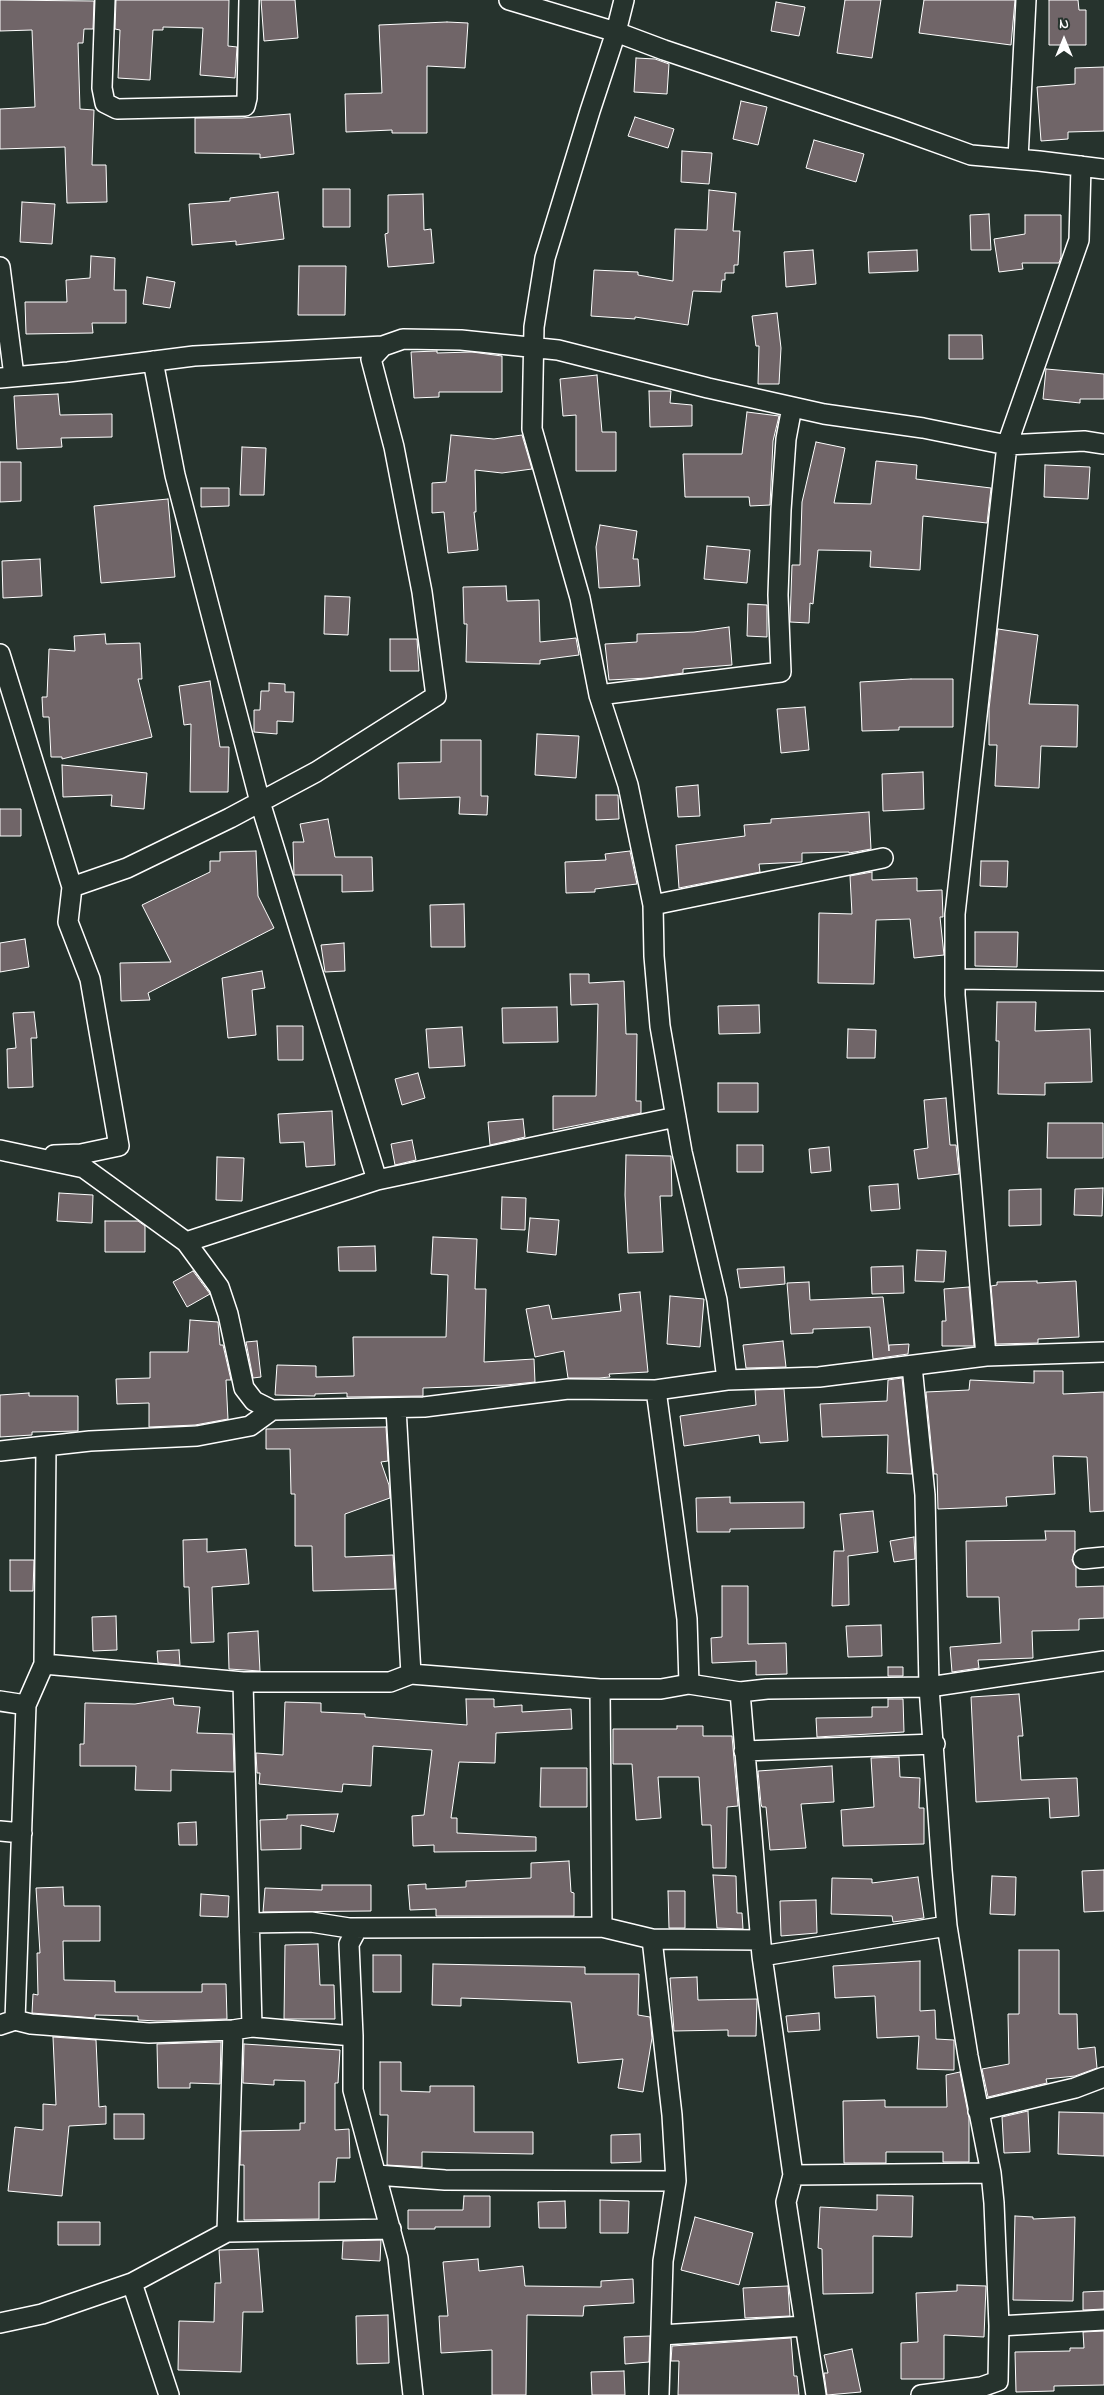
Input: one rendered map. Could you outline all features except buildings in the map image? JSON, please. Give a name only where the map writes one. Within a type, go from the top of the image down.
[{"type":"street","points":[[105,0],[102,88],[105,103],[117,109],[245,106],[248,98],[249,0]]},
{"type":"street","points":[[509,0],[616,32],[971,155],[1104,169]]},
{"type":"street","points":[[624,0],[616,32],[545,258],[534,327],[532,428],[580,598],[599,695],[628,786],[653,905],[654,956],[660,1026],[676,1117],[717,1300],[727,1380]]},
{"type":"street","points":[[1018,159],[1026,0]]},
{"type":"street","points":[[986,1356],[955,978],[955,914],[1007,445],[1079,240],[1081,166]]},
{"type":"street","points":[[0,267],[7,377],[68,372],[194,356],[383,346],[403,339],[461,340],[558,350],[824,414],[923,428],[1007,445],[1084,441],[1104,444]]},
{"type":"street","points":[[72,888],[127,868],[260,802],[316,772],[436,696],[418,573],[394,447],[371,358],[383,346]]},
{"type":"street","points":[[152,361],[175,475],[260,802],[377,1180]]},
{"type":"street","points":[[599,695],[782,672],[778,594],[781,510],[786,439],[792,407]]},
{"type":"street","points":[[0,654],[72,888],[68,922],[90,979],[119,1146],[81,1154],[33,1157]]},
{"type":"street","points":[[653,905],[883,858]]},
{"type":"street","points":[[955,978],[1104,981]]},
{"type":"street","points":[[186,1242],[377,1180],[676,1117]]},
{"type":"street","points":[[0,1150],[84,1168],[186,1242],[219,1287],[228,1314],[244,1388],[254,1400],[272,1410],[424,1407],[568,1389],[656,1390],[727,1380],[818,1377],[986,1356],[1104,1352]]},
{"type":"street","points":[[912,1366],[925,1495],[929,1687],[935,1744],[947,1926],[978,2111],[991,2174],[999,2326],[998,2388],[981,2387],[921,2395]]},
{"type":"street","points":[[656,1390],[687,1619],[689,1684]]},
{"type":"street","points":[[396,1408],[411,1674]]},
{"type":"street","points":[[0,1451],[128,1438],[197,1436],[250,1426],[272,1410]]},
{"type":"street","points":[[46,1446],[44,1664],[26,1705],[22,1833],[7,2022],[149,2033],[232,2030],[252,2027],[353,2036]]},
{"type":"street","points":[[1083,1559],[1104,1557]]},
{"type":"street","points":[[44,1664],[243,1682],[390,1682],[411,1674],[600,1689],[661,1689],[689,1684],[740,1692],[767,1689],[929,1687],[1104,1661]]},
{"type":"street","points":[[243,1682],[252,2027]]},
{"type":"street","points":[[600,1689],[602,1927]]},
{"type":"street","points":[[740,1692],[761,1948],[793,2175],[786,2202],[816,2395]]},
{"type":"street","points":[[0,1701],[26,1705]]},
{"type":"street","points":[[744,1751],[935,1744]]},
{"type":"street","points":[[0,1831],[22,1833]]},
{"type":"street","points":[[250,1923],[311,1922],[357,1929],[349,1944],[353,2090],[398,2258],[413,2395]]},
{"type":"street","points":[[349,1928],[602,1927],[652,1939],[761,1948],[947,1926]]},
{"type":"street","points":[[652,1939],[672,2115],[676,2181],[663,2261],[659,2395]]},
{"type":"street","points":[[227,2232],[232,2030]]},
{"type":"street","points":[[978,2111],[1075,2088],[1104,2077]]},
{"type":"street","points":[[793,2175],[991,2174]]},
{"type":"street","points":[[376,2175],[445,2180],[676,2181]]},
{"type":"street","points":[[0,2323],[42,2314],[132,2283],[227,2232],[391,2229]]},
{"type":"street","points":[[132,2283],[169,2395]]},
{"type":"street","points":[[999,2326],[1104,2320]]},
{"type":"street","points":[[661,2334],[805,2326]]}]
